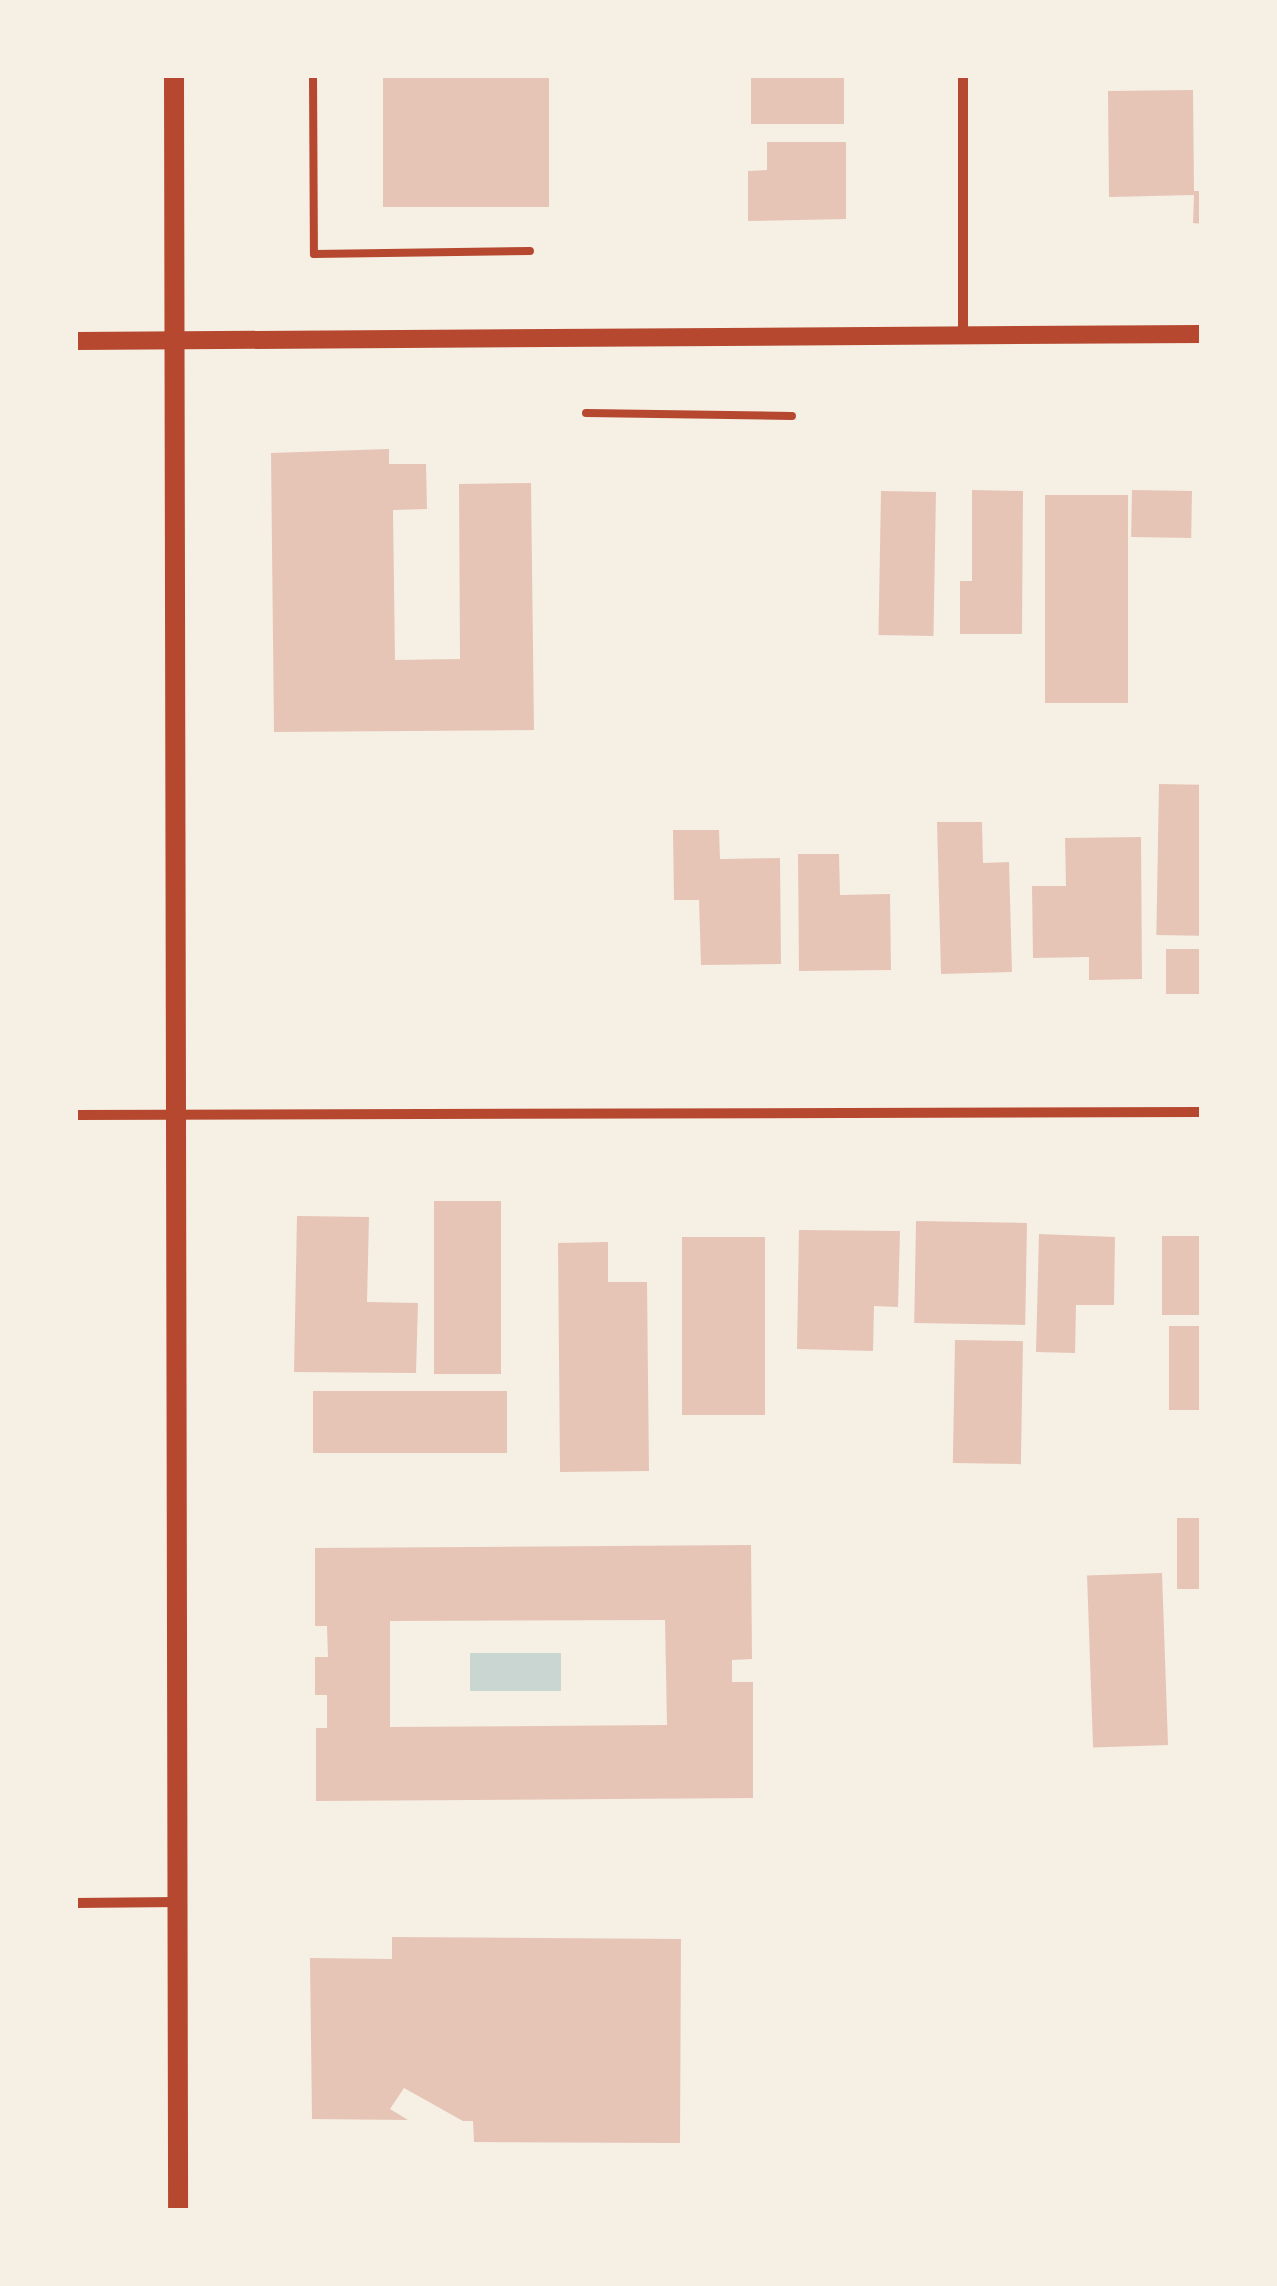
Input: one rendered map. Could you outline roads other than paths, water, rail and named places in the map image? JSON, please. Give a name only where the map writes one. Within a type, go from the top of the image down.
[{"type":"main road","points":[[174,75],[178,2211]]},
{"type":"street","points":[[963,75],[963,333]]},
{"type":"street","points":[[75,340],[173,343],[963,333],[1202,334]]},
{"type":"street","points":[[75,1115],[1202,1112]]},
{"type":"street","points":[[75,1903],[179,1902]]},
{"type":"lane","points":[[313,75],[314,254],[530,251]]},
{"type":"lane","points":[[586,413],[686,411],[792,416]]}]
